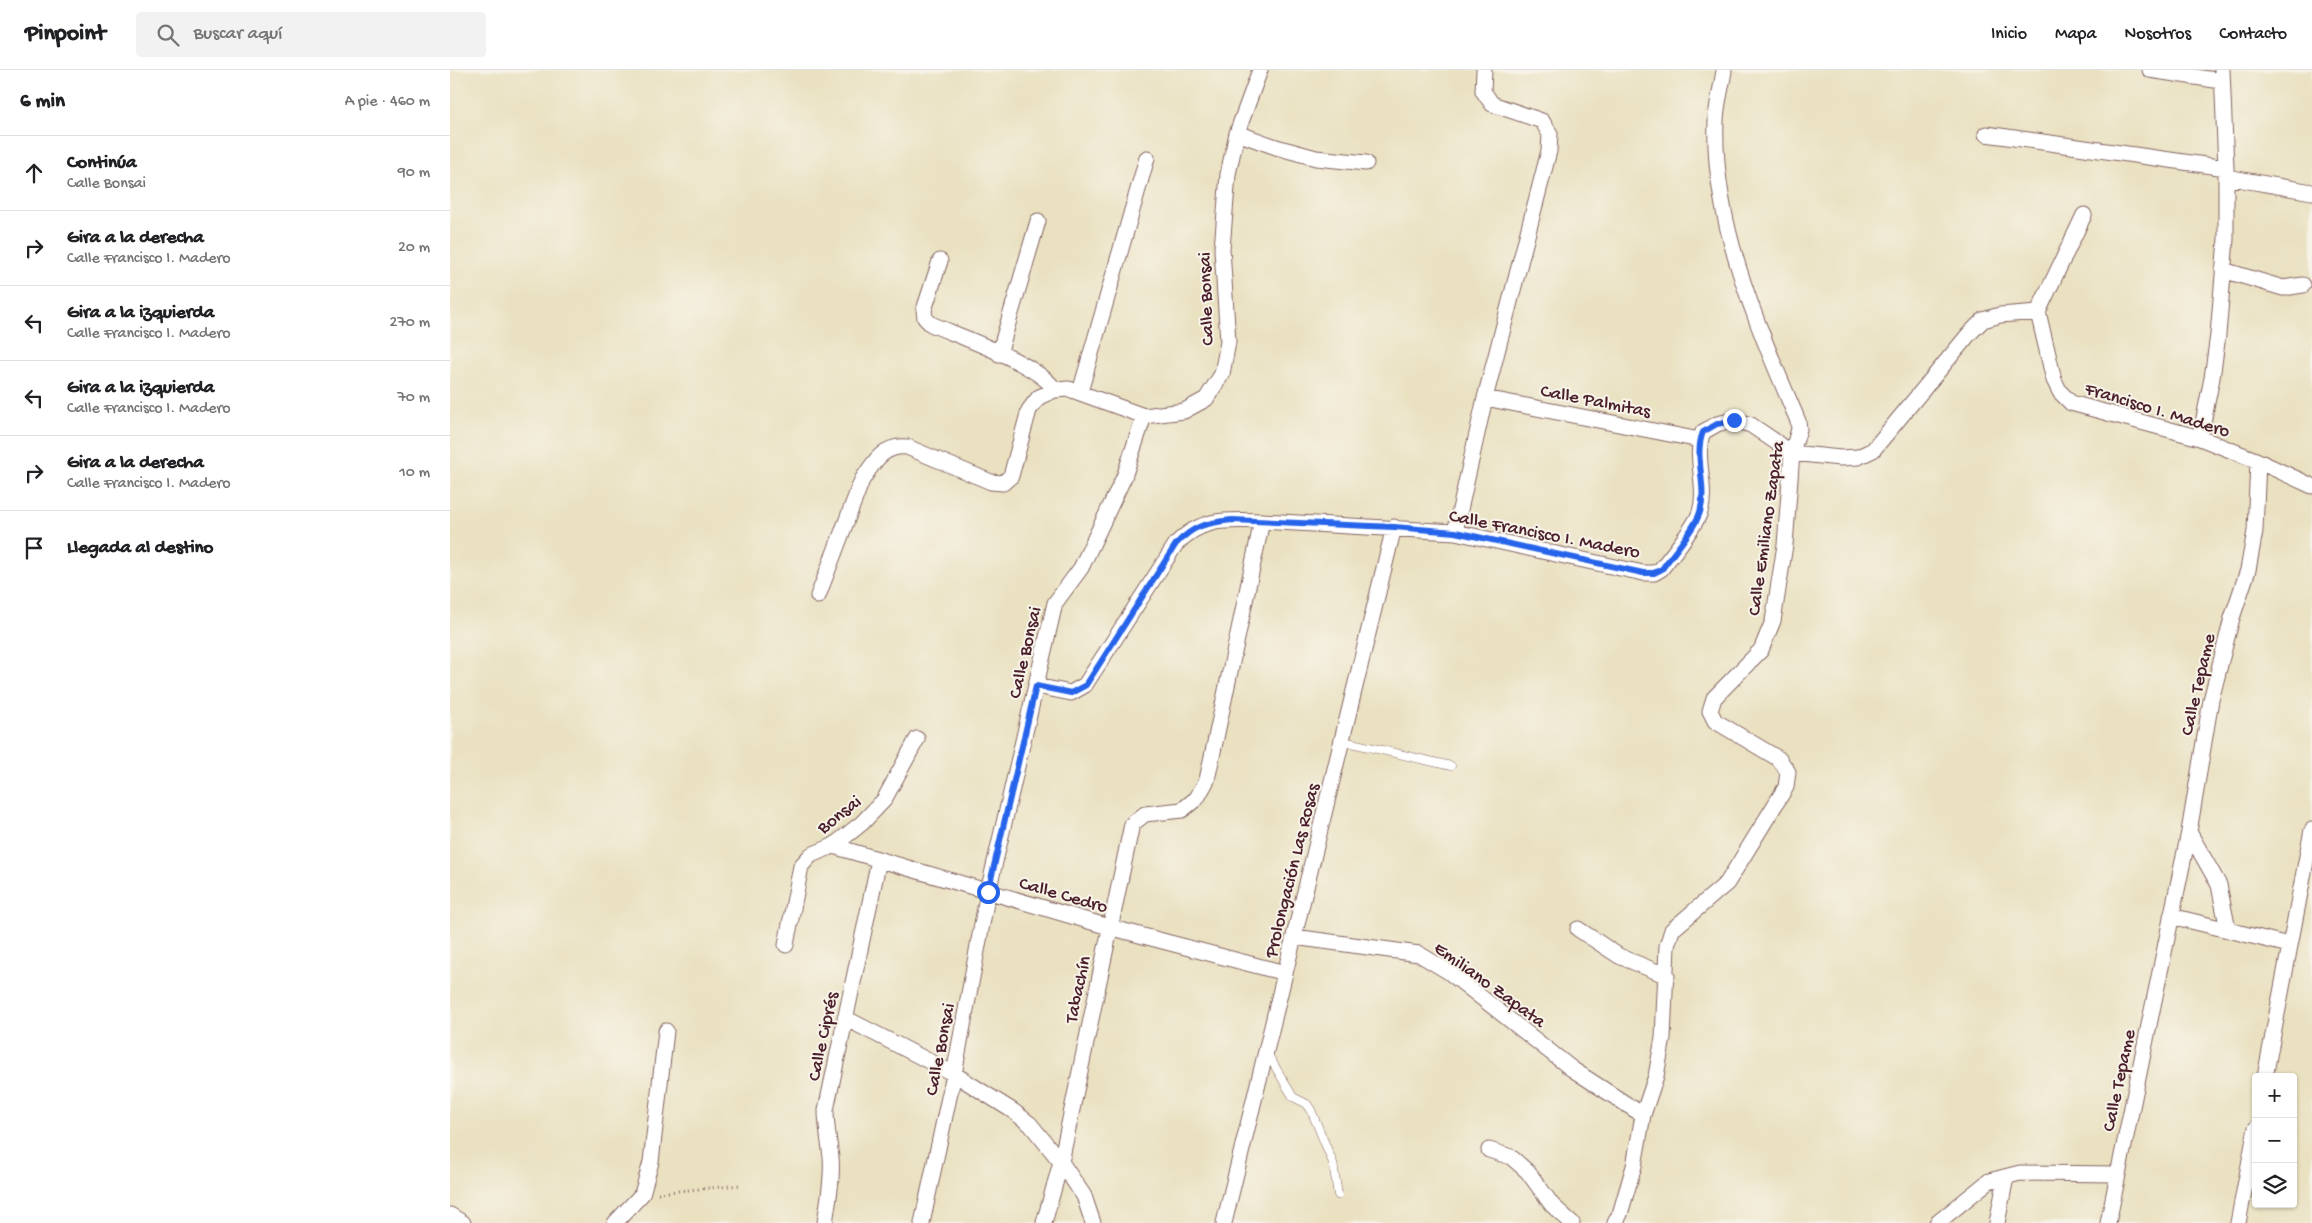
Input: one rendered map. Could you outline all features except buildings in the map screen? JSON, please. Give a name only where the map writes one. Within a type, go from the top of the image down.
[{"type":"street","name":"Calle Bonsai","points":[[922,1223],[954,1074],[988,892],[1055,603],[1081,568],[1124,477],[1144,416],[1184,411],[1206,399],[1222,374],[1228,342],[1222,249],[1228,174],[1237,133],[1260,70]]},
{"type":"street","points":[[1455,532],[1485,398],[1548,151],[1550,134],[1542,121],[1492,104],[1483,91],[1484,70]]},
{"type":"street","name":"Calle Emiliano Zapata","points":[[1615,1223],[1620,1214],[1634,1166],[1643,1114],[1656,1076],[1663,1038],[1667,946],[1672,930],[1726,883],[1786,787],[1788,772],[1779,759],[1715,722],[1710,711],[1714,698],[1760,650],[1773,621],[1785,545],[1792,453],[1799,429],[1798,421],[1756,321],[1718,183],[1716,120],[1724,70]]},
{"type":"street","points":[[2150,70],[2222,76],[2226,172],[2223,270],[2214,361],[2200,438]]},
{"type":"street","points":[[1237,133],[1276,147],[1316,158],[1366,163]]},
{"type":"street","points":[[1986,134],[2226,172],[2312,192]]},
{"type":"street","points":[[1080,392],[1147,158]]},
{"type":"street","points":[[1700,440],[1703,432],[1717,424],[1734,420],[1751,425],[1792,453],[1840,458],[1858,457],[1873,450],[1969,334],[1983,320],[2000,315],[2038,312],[2084,215]]},
{"type":"street","points":[[999,354],[1038,221]]},
{"type":"street","points":[[940,261],[924,310],[925,318],[931,324],[1043,376],[1050,381],[1054,390]]},
{"type":"street","points":[[2223,270],[2283,288],[2302,284]]},
{"type":"street","name":"Francisco I. Madero","points":[[2038,312],[2054,380],[2060,392],[2071,403],[2200,438],[2258,461],[2312,486]]},
{"type":"street","points":[[818,596],[862,480],[872,464],[886,451],[896,446],[907,447],[991,482],[1003,482],[1011,476],[1029,410],[1039,397],[1054,390],[1080,392],[1144,416]]},
{"type":"street","name":"Calle Palmitas","points":[[1485,398],[1700,440]]},
{"type":"street","name":"Calle Francisco I. Madero","points":[[1036,686],[1071,693],[1086,685],[1176,544],[1188,532],[1207,523],[1232,520],[1262,521],[1394,527],[1455,532],[1643,573],[1654,573],[1662,569],[1700,513],[1702,499],[1700,440]]},
{"type":"street","name":"Calle Tepame","points":[[2108,1223],[2189,832],[2211,700],[2232,618],[2250,560],[2255,531],[2258,461]]},
{"type":"street","name":"Tabachín","points":[[1044,1223],[1061,1162],[1132,824],[1145,814],[1182,810],[1197,798],[1207,780],[1262,521]]},
{"type":"street","name":"Prolongación Las Rosas","points":[[1224,1223],[1394,527]]},
{"type":"street","name":"Bonsai","points":[[786,945],[801,866],[811,855],[833,846],[862,823],[884,800],[917,739]]},
{"type":"street","points":[[2266,1073],[2312,830]]},
{"type":"street","points":[[2189,832],[2219,885],[2228,930]]},
{"type":"street","name":"Calle Cedro","points":[[833,846],[1109,927],[1285,973]]},
{"type":"street","name":"Calle Ciprés","points":[[825,1223],[830,1190],[831,1158],[826,1129],[826,1110],[879,860]]},
{"type":"street","points":[[2171,916],[2289,945]]},
{"type":"street","points":[[1578,929],[1619,956],[1666,976]]},
{"type":"street","name":"Emiliano Zapata","points":[[1294,937],[1419,954],[1449,972],[1572,1069],[1643,1114]]},
{"type":"street","points":[[845,1018],[954,1074],[1013,1111],[1030,1124],[1061,1162],[1084,1196],[1093,1223]]},
{"type":"street","points":[[615,1223],[642,1194],[651,1162],[666,1031]]},
{"type":"street","points":[[2238,1223],[2252,1149]]},
{"type":"street","points":[[1489,1150],[1511,1158],[1528,1172],[1552,1205],[1572,1223]]},
{"type":"street","points":[[1937,1223],[1989,1181],[2020,1173],[2118,1174]]},
{"type":"street","points":[[1997,1223],[2006,1177]]},
{"type":"street","points":[[450,1215],[463,1223]]},
{"type":"lane","points":[[1343,741],[1451,766]]},
{"type":"lane","points":[[1266,1051],[1293,1096],[1307,1104],[1311,1110],[1332,1163],[1338,1195]]},
{"type":"path","points":[[642,1194],[741,1185]]},
{"type":"route","points":[[988,892],[1036,686],[1071,693],[1080,690],[1086,685],[1176,544],[1188,532],[1207,523],[1232,520],[1394,527],[1455,532],[1643,573],[1654,573],[1662,569],[1700,513],[1702,499],[1699,446],[1703,432],[1717,424],[1734,420]]}]
